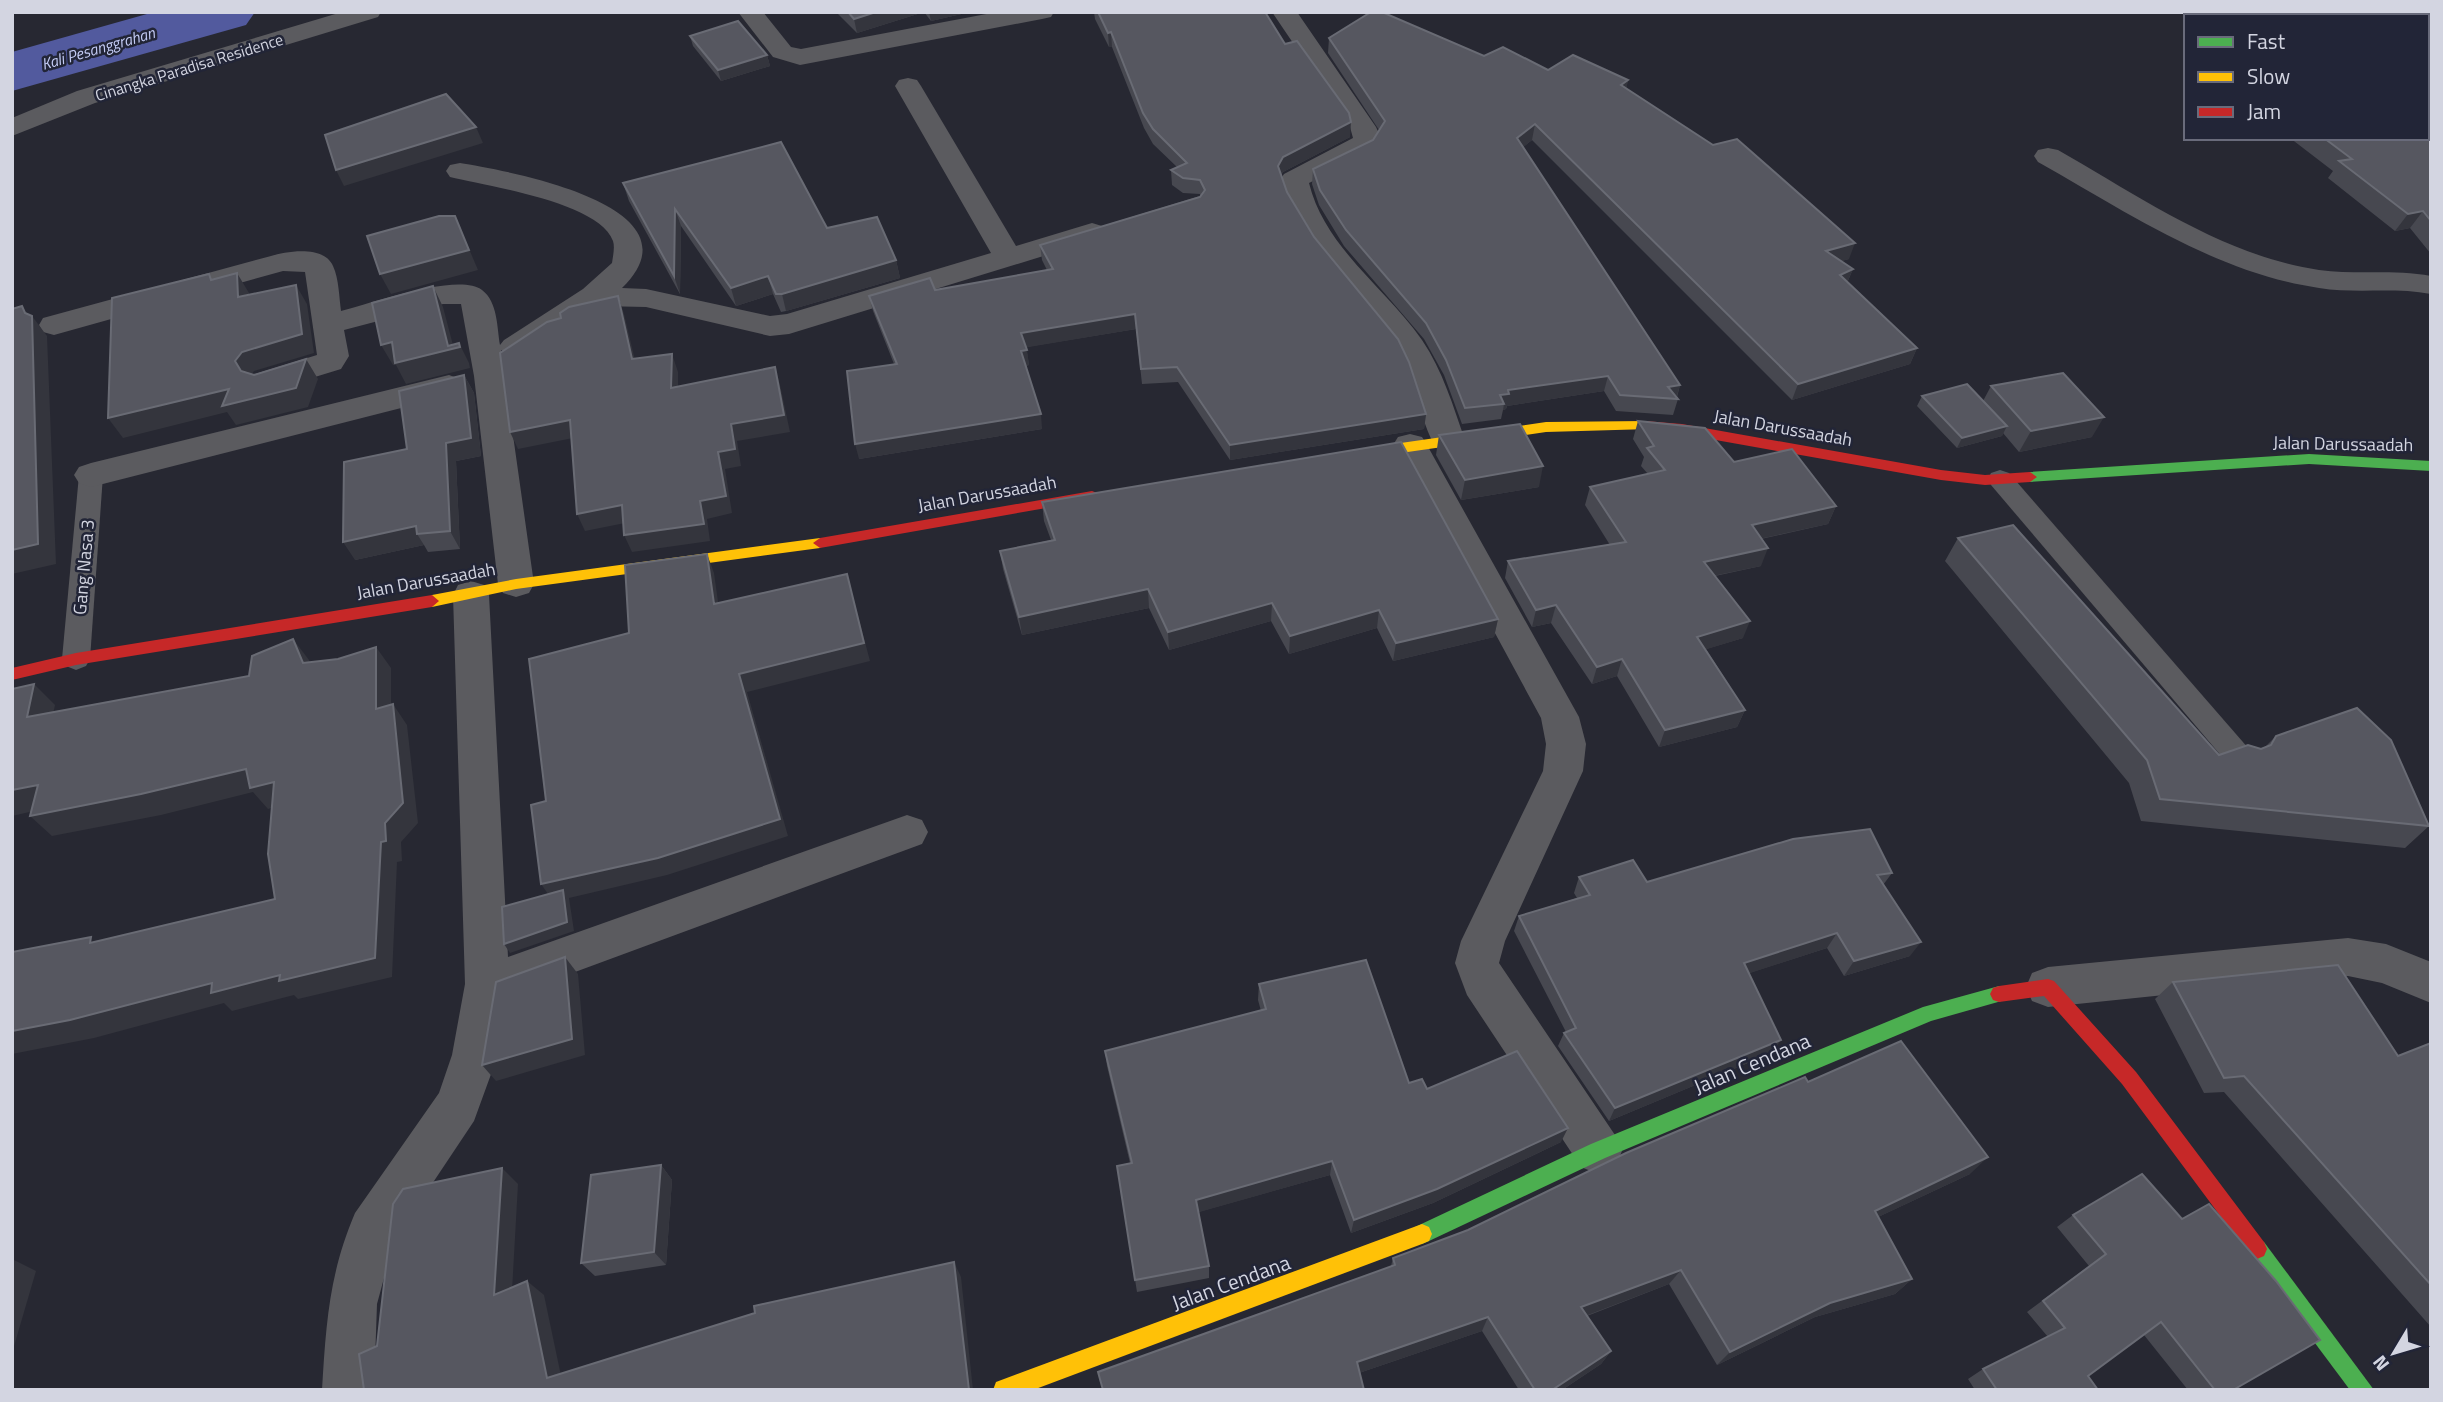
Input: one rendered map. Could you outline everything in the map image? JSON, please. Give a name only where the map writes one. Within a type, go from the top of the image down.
[{"type":"street","name":"Cinangka Paradisa Residence","points":[[12,128],[86,97],[369,12]]},
{"type":"street","points":[[750,12],[782,52],[800,57],[901,36],[1042,12]]},
{"type":"street","points":[[1284,12],[1363,127],[1367,138],[1360,148],[1294,180],[1302,207],[1350,278],[1410,345],[1423,370],[1429,443],[1560,717],[1566,744],[1563,771],[1483,941],[1477,962],[1483,981],[1598,1151]]},
{"type":"street","points":[[908,86],[1007,256]]},
{"type":"street","points":[[2048,156],[2224,250],[2320,279],[2413,280],[2431,285]]},
{"type":"street","points":[[91,475],[490,370],[593,296],[626,265],[630,248],[625,230],[607,217],[543,188],[460,171]]},
{"type":"street","points":[[593,296],[646,298],[771,326],[803,321],[1007,256],[1119,225]]},
{"type":"street","points":[[54,325],[281,262],[304,260],[319,267],[333,356],[330,362],[266,382]]},
{"type":"street","points":[[328,324],[443,295],[463,293],[472,296],[478,305],[490,370],[516,584]]},
{"type":"street","name":"Jalan Darussaadah","points":[[1341,456],[1546,427],[1621,424],[1682,429],[1941,475],[2000,479],[2309,459],[2431,466]]},
{"type":"street","name":"Jalan Darussaadah","points":[[12,674],[76,659],[471,595],[516,584],[819,543],[1108,493]]},
{"type":"street","points":[[348,1390],[352,1304],[372,1230],[458,1105],[475,1055],[486,984],[471,595]]},
{"type":"street","points":[[486,984],[605,944],[907,832]]},
{"type":"street","points":[[2048,987],[2348,957],[2386,964],[2431,983]]},
{"type":"street","points":[[2048,987],[2129,1078],[2363,1390]]},
{"type":"street","name":"Jalan Cendana","points":[[1004,1390],[1444,1226],[1598,1151],[1928,1013],[1989,995],[2048,987]]},
{"type":"lane","name":"Gang Nasa 3","points":[[76,659],[91,475]]},
{"type":"lane","points":[[2000,479],[2239,757]]},
{"type":"building","points":[[848,12],[876,12],[854,19]]},
{"type":"building","points":[[1098,12],[1265,12],[1285,44],[1297,41],[1349,113],[1351,122],[1283,157],[1278,166],[1287,192],[1314,237],[1398,339],[1409,362],[1426,414],[1230,445],[1177,367],[1141,369],[1135,314],[1021,333],[1027,350],[1021,351],[1041,414],[855,444],[847,371],[897,364],[869,296],[930,278],[935,290],[1053,269],[1040,245],[1200,197],[1205,190],[1200,180],[1183,178],[1171,170],[1187,163],[1153,129],[1143,113],[1111,32],[1108,33]]},
{"type":"building","points":[[1371,12],[1382,12],[1484,56],[1503,47],[1548,70],[1573,55],[1628,80],[1621,85],[1713,145],[1737,139],[1855,243],[1826,251],[1853,269],[1840,275],[1917,348],[1798,384],[1535,124],[1517,138],[1680,385],[1668,387],[1678,399],[1620,395],[1608,376],[1508,390],[1509,394],[1500,395],[1504,404],[1465,408],[1446,360],[1426,323],[1346,230],[1320,190],[1313,169],[1373,140],[1385,121],[1329,38]]},
{"type":"building","points":[[738,21],[767,55],[718,70],[690,36]]},
{"type":"building","points":[[2431,51],[2431,118],[2429,117]]},
{"type":"building","points":[[446,94],[476,127],[336,170],[325,135]]},
{"type":"building","points":[[2429,127],[2431,221],[2423,211],[2408,214],[2339,161],[2352,159],[2327,140],[2429,140]]},
{"type":"building","points":[[781,142],[827,228],[877,217],[896,260],[782,294],[776,294],[768,276],[731,288],[675,209],[674,276],[623,183]]},
{"type":"building","points":[[439,216],[455,216],[469,250],[380,274],[367,236]]},
{"type":"building","points":[[237,273],[238,297],[296,285],[302,334],[242,352],[235,361],[241,371],[254,375],[306,359],[296,388],[222,406],[229,389],[108,418],[112,298],[209,274],[211,280]]},
{"type":"building","points":[[433,286],[448,346],[459,343],[460,347],[395,363],[392,342],[381,345],[372,303]]},
{"type":"building","points":[[618,296],[632,359],[672,354],[671,388],[775,367],[784,415],[731,424],[735,449],[718,452],[726,496],[700,501],[704,524],[624,535],[622,505],[577,514],[570,420],[510,432],[500,353],[547,322],[561,318],[560,313],[569,307]]},
{"type":"building","points":[[22,306],[25,313],[32,316],[38,544],[12,550],[12,309]]},
{"type":"building","points":[[2063,373],[2104,417],[2031,431],[1991,386]]},
{"type":"building","points":[[464,375],[471,438],[446,443],[450,531],[417,534],[416,526],[343,542],[344,462],[407,449],[399,391]]},
{"type":"building","points":[[1967,384],[2007,426],[1962,438],[1922,396]]},
{"type":"building","points":[[1638,421],[1705,428],[1734,462],[1792,449],[1836,506],[1752,525],[1768,548],[1704,562],[1750,621],[1697,637],[1745,710],[1665,730],[1622,659],[1597,667],[1556,605],[1536,610],[1508,561],[1626,542],[1590,487],[1665,470],[1647,448],[1654,446]]},
{"type":"building","points":[[1520,424],[1543,466],[1465,480],[1439,435]]},
{"type":"building","points":[[1401,442],[1498,619],[1396,643],[1379,610],[1290,636],[1272,603],[1168,632],[1148,589],[1019,617],[1000,551],[1055,540],[1042,502]]},
{"type":"building","points":[[2013,525],[2219,755],[2248,745],[2261,749],[2271,745],[2276,736],[2357,708],[2391,740],[2429,826],[2160,799],[2147,760],[1958,538]]},
{"type":"building","points":[[707,554],[714,604],[847,574],[864,643],[739,674],[780,819],[658,858],[541,884],[531,805],[546,801],[529,659],[629,633],[625,565]]},
{"type":"building","points":[[293,639],[303,663],[338,659],[376,647],[376,709],[393,704],[403,803],[385,823],[386,841],[381,842],[375,958],[279,981],[280,975],[211,993],[212,983],[70,1020],[12,1031],[12,952],[91,937],[90,943],[275,899],[268,854],[274,782],[250,788],[246,769],[141,794],[30,816],[38,785],[12,790],[12,689],[34,684],[27,717],[249,676],[252,656]]},
{"type":"building","points":[[1870,829],[1892,873],[1877,875],[1921,942],[1854,961],[1837,933],[1744,963],[1781,1040],[1615,1108],[1564,1033],[1576,1028],[1519,916],[1590,895],[1579,877],[1633,860],[1647,882],[1793,839]]},
{"type":"building","points":[[563,890],[567,922],[504,944],[502,907]]},
{"type":"building","points":[[565,957],[572,1039],[482,1065],[496,982]]},
{"type":"building","points":[[1366,960],[1409,1083],[1422,1079],[1427,1089],[1517,1051],[1568,1128],[1437,1189],[1354,1220],[1332,1161],[1196,1200],[1209,1266],[1135,1280],[1117,1166],[1132,1163],[1105,1051],[1266,1009],[1259,984]]},
{"type":"building","points":[[2338,965],[2398,1056],[2431,1043],[2431,1285],[2244,1076],[2224,1078],[2173,982]]},
{"type":"building","points":[[1901,1041],[1988,1157],[1875,1211],[1912,1279],[1830,1303],[1730,1352],[1681,1270],[1581,1307],[1611,1351],[1552,1390],[1535,1390],[1488,1317],[1357,1362],[1364,1390],[1103,1390],[1098,1372],[1395,1265],[1393,1258],[1468,1230],[1626,1153],[1805,1077],[1808,1082]]},
{"type":"building","points":[[661,1165],[654,1252],[581,1263],[591,1175]]},
{"type":"building","points":[[502,1168],[494,1295],[527,1281],[547,1378],[755,1313],[754,1306],[954,1262],[969,1390],[364,1390],[359,1354],[377,1346],[393,1204],[403,1189]]},
{"type":"building","points":[[2142,1174],[2182,1219],[2209,1204],[2276,1281],[2320,1340],[2233,1390],[2215,1390],[2161,1322],[2088,1376],[2098,1390],[1997,1390],[1983,1369],[2065,1328],[2043,1301],[2106,1254],[2073,1215]]},
{"type":"waterway","name":"Kali Pesanggrahan","points":[[12,72],[224,12]]},
{"type":"traffic: fast","points":[[2030,477],[2309,459],[2431,466]]},
{"type":"traffic: fast","points":[[1422,1234],[1598,1151],[1929,1013],[1999,994]]},
{"type":"traffic: fast","points":[[2257,1249],[2363,1390]]},
{"type":"traffic: slow","points":[[1352,455],[1546,427],[1645,426]]},
{"type":"traffic: slow","points":[[432,601],[516,584],[820,543]]},
{"type":"traffic: slow","points":[[1004,1390],[1422,1234]]},
{"type":"traffic: jam","points":[[1645,426],[1682,429],[1941,475],[1985,480],[2030,477]]},
{"type":"traffic: jam","points":[[820,543],[1092,496]]},
{"type":"traffic: jam","points":[[12,674],[76,659],[432,601]]},
{"type":"traffic: jam","points":[[1999,994],[2048,987],[2129,1078],[2257,1249]]}]
